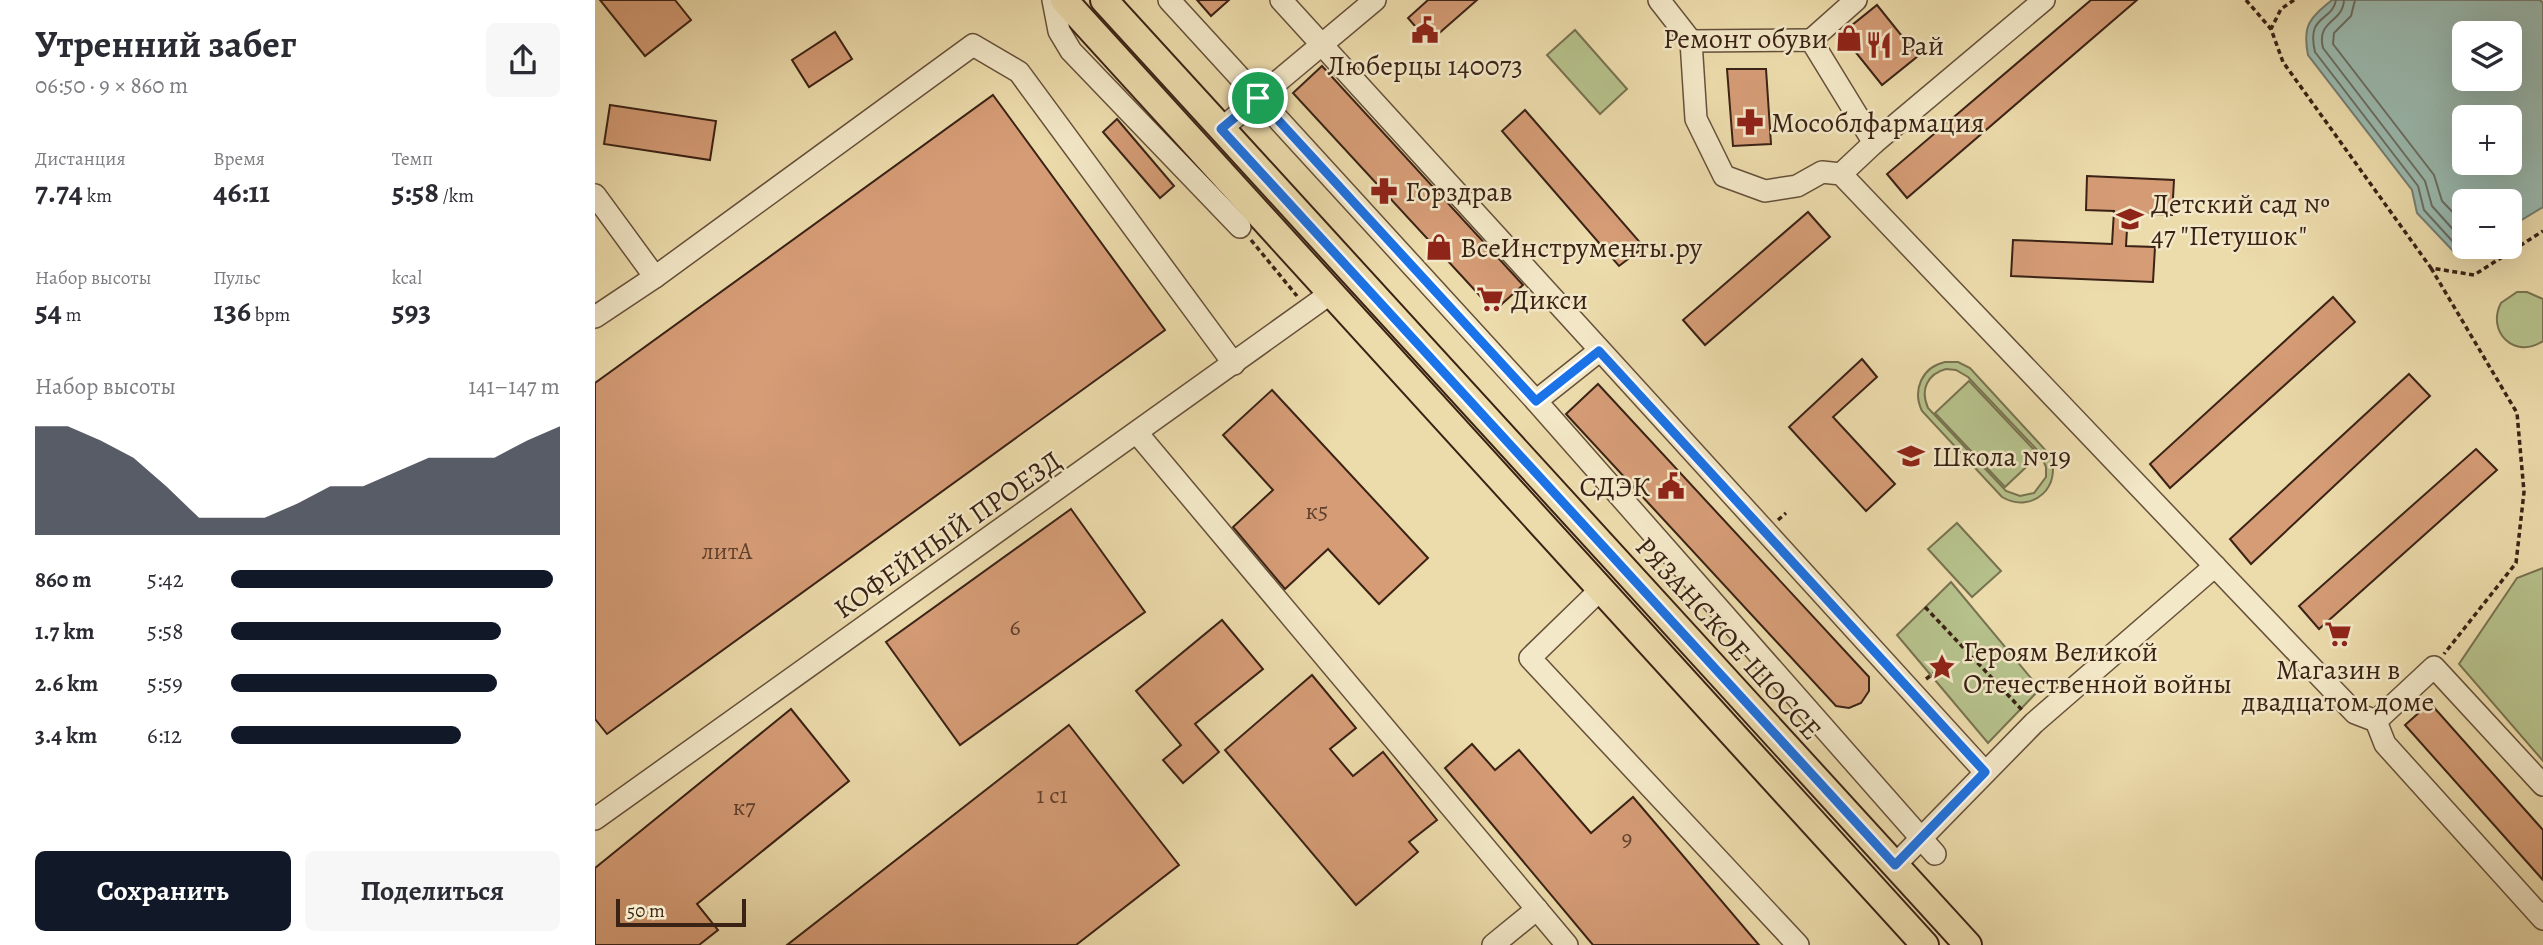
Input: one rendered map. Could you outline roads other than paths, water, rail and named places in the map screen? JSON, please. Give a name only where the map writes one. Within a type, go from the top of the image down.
[{"type":"main road","points":[[1065,0],[1925,945]]},
{"type":"main road","name":"РЯЗАНСКОЕ ШОССЕ","points":[[1104,0],[1968,945]]},
{"type":"lane","points":[[1053,0],[1059,31],[1071,51],[1240,227]]},
{"type":"lane","points":[[1169,0],[1536,401],[1928,846]]},
{"type":"lane","points":[[1281,0],[1985,772]]},
{"type":"lane","points":[[1221,129],[1375,0]]},
{"type":"lane","points":[[1659,0],[1691,41],[1696,119],[1724,176],[1765,191],[1797,186],[1822,172],[1841,174],[2355,713],[2376,722],[2385,744],[2543,919]]},
{"type":"lane","points":[[1691,41],[1811,40],[1856,0]]},
{"type":"lane","points":[[1841,174],[2044,0]]},
{"type":"lane","points":[[1811,40],[1874,143]]},
{"type":"lane","points":[[595,317],[655,277],[973,45],[1019,72],[1234,363]]},
{"type":"lane","points":[[595,195],[655,277]]},
{"type":"lane","name":"КОФЕЙНЫЙ ПРОЕЗД","points":[[595,819],[1331,293]]},
{"type":"lane","points":[[1536,401],[1599,351]]},
{"type":"lane","points":[[1137,433],[1567,945]]},
{"type":"lane","points":[[1895,865],[1928,846],[1985,772],[2033,723],[2215,566]]},
{"type":"lane","points":[[1601,589],[1530,658],[1798,945]]},
{"type":"lane","points":[[2376,722],[2434,667],[2543,785]]},
{"type":"lane","points":[[1493,945],[1537,909]]},
{"type":"water","points":[[2332,0],[2540,0],[2543,3],[2543,207],[2522,220],[2522,189],[2452,189],[2452,250],[2417,213],[2412,190],[2308,55],[2306,36],[2313,17]]},
{"type":"place","name":"Люберцы 140073","points":[[1425,30]]},
{"type":"place","name":"Ремонт обуви","points":[[1849,38]]},
{"type":"place","name":"Рай","points":[[1879,45]]},
{"type":"place","name":"Мособлфармация","points":[[1750,122]]},
{"type":"place","name":"Горздрав","points":[[1384,191]]},
{"type":"place","name":"Детский сад № 47 \"Петушок\"","points":[[2130,219]]},
{"type":"place","name":"ВсеИнструменты.ру","points":[[1439,247]]},
{"type":"place","name":"Дикси","points":[[1490,299]]},
{"type":"place","name":"Школа №19","points":[[1911,456]]},
{"type":"place","name":"СДЭК","points":[[1671,486]]},
{"type":"place","name":"Магазин в двадцатом доме","points":[[2338,634]]},
{"type":"place","name":"Героям Великой Отечественной войны","points":[[1942,667]]}]
